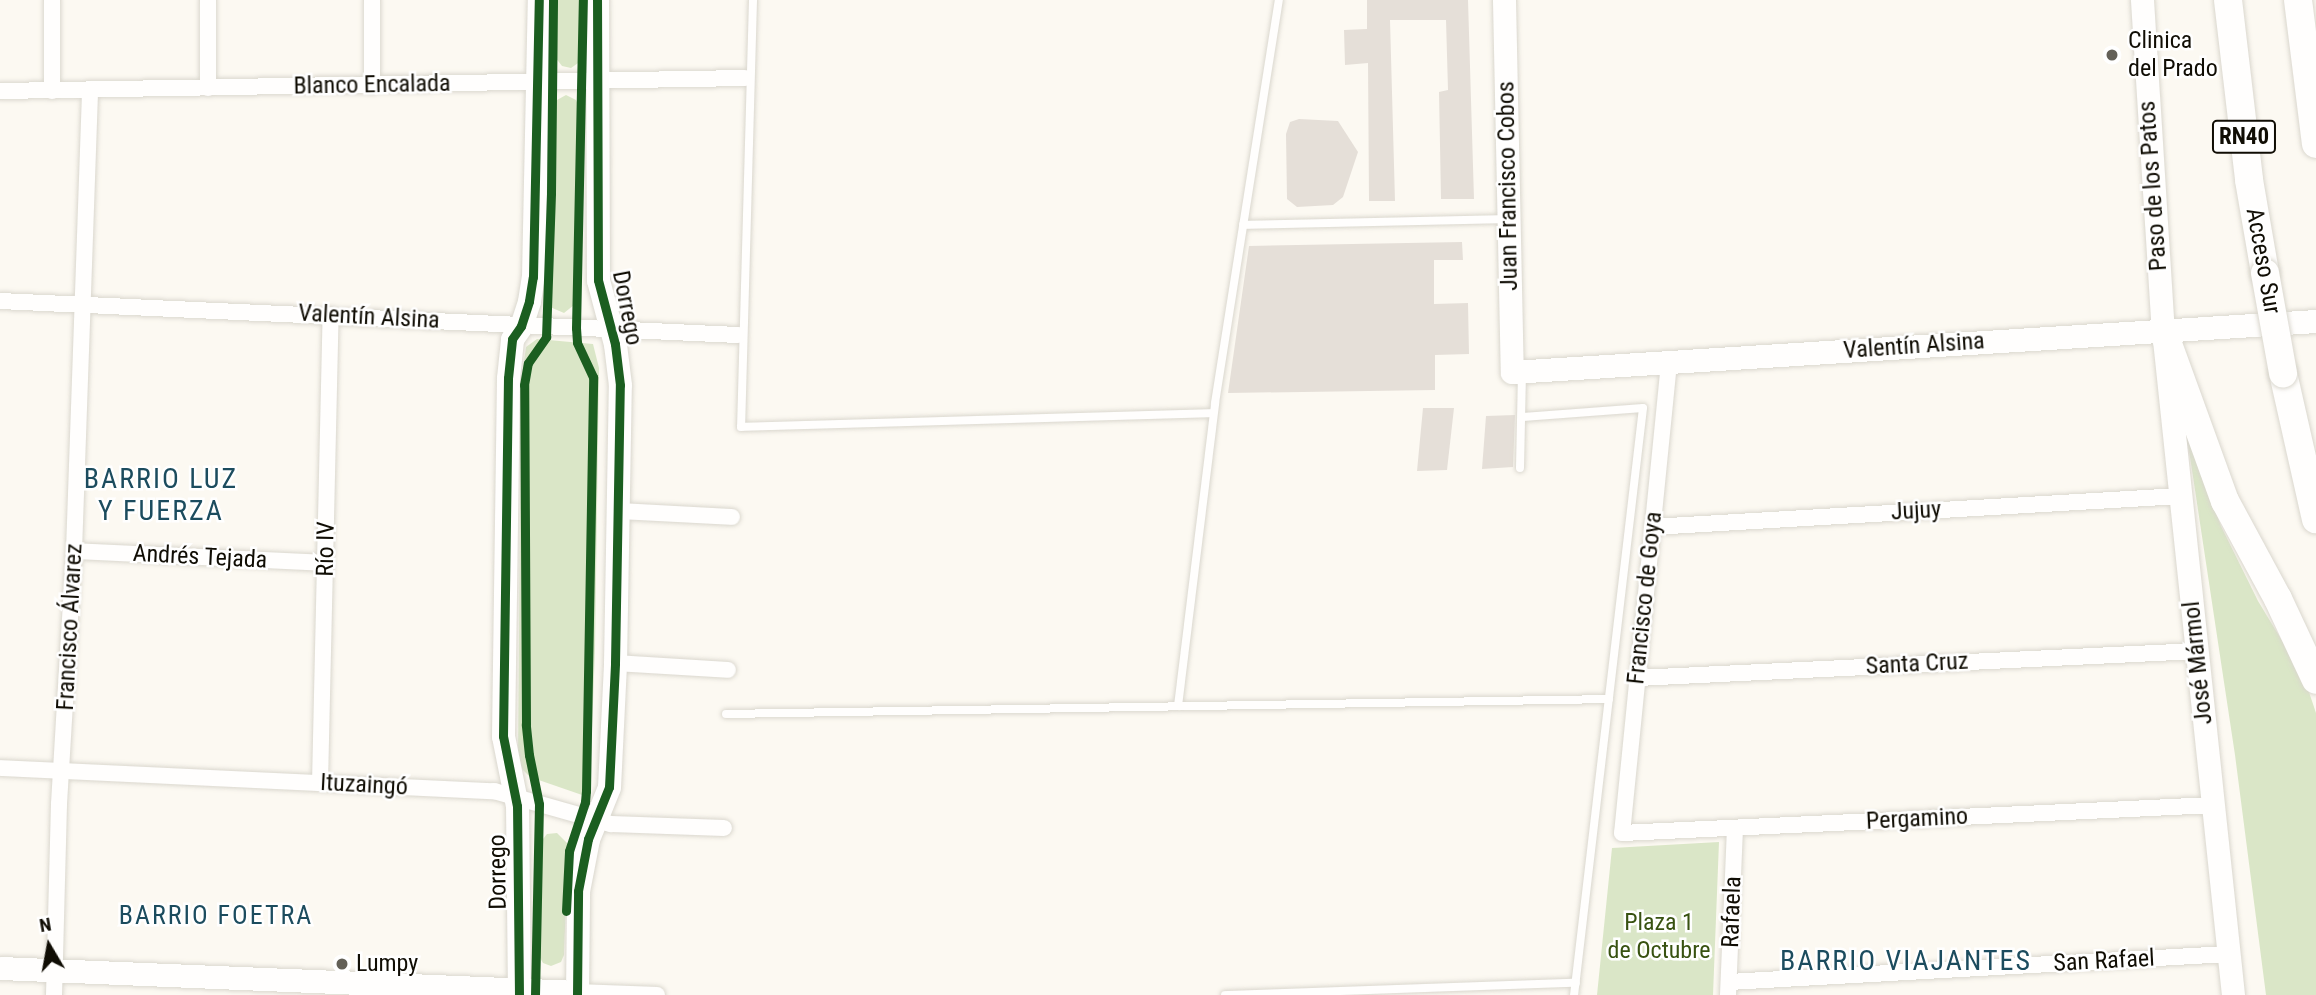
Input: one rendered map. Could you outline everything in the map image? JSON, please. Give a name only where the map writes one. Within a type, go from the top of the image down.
[{"type":"highway","name":"Acceso Sur","points":[[2228,0],[2249,180],[2264,273],[2316,519]]},
{"type":"highway","name":"RN40","points":[[2298,0],[2316,144]]},
{"type":"highway","points":[[2163,330],[2225,500],[2278,599],[2316,680]]},
{"type":"main road","name":"Dorrego","points":[[519,993],[516,796],[503,736],[509,358],[512,339],[521,326],[533,277],[539,0]]},
{"type":"main road","name":"Dorrego","points":[[577,994],[578,891],[583,859],[609,787],[612,770],[615,663],[620,385],[598,280],[597,0]]},
{"type":"main road","name":"Juan Francisco Cobos","points":[[1504,0],[1508,219],[1517,372]]},
{"type":"main road","name":"Paso de los Patos","points":[[2141,0],[2163,330]]},
{"type":"main road","name":"Valentín Alsina","points":[[1517,372],[2316,321]]},
{"type":"main road","name":"José Mármol","points":[[2163,330],[2233,995]]},
{"type":"main road","points":[[0,968],[577,994]]},
{"type":"street","points":[[52,0],[52,91]]},
{"type":"street","points":[[208,0],[208,88]]},
{"type":"street","points":[[372,0],[372,86]]},
{"type":"street","name":"Blanco Encalada","points":[[0,91],[745,78]]},
{"type":"street","name":"Francisco Álvarez","points":[[54,995],[74,551],[90,90]]},
{"type":"street","name":"Valentín Alsina","points":[[0,301],[738,335]]},
{"type":"street","name":"Río IV","points":[[320,783],[331,315]]},
{"type":"street","name":"Francisco de Goya","points":[[1622,834],[1669,363]]},
{"type":"street","name":"Jujuy","points":[[1652,527],[2180,496]]},
{"type":"street","points":[[618,511],[732,517]]},
{"type":"street","name":"Andrés Tejada","points":[[74,551],[325,563]]},
{"type":"street","name":"Santa Cruz","points":[[1637,678],[2197,650]]},
{"type":"street","points":[[615,663],[728,670]]},
{"type":"street","name":"Ituzaingó","points":[[0,768],[495,791],[596,821],[620,825],[724,828]]},
{"type":"street","name":"Pergamino","points":[[1622,834],[2213,805]]},
{"type":"street","name":"Rafaela","points":[[1728,989],[1735,828]]},
{"type":"street","name":"San Rafael","points":[[1728,989],[2229,954]]},
{"type":"street","points":[[577,994],[657,995]]},
{"type":"lane","points":[[753,0],[740,427],[1213,414]]},
{"type":"lane","points":[[1178,706],[1213,414],[1279,0]]},
{"type":"lane","points":[[1243,225],[1508,219]]},
{"type":"lane","points":[[1517,372],[1523,417],[1520,468]]},
{"type":"lane","points":[[1523,417],[1643,408],[1574,995]]},
{"type":"lane","points":[[726,714],[1609,699]]},
{"type":"lane","points":[[1225,995],[1576,983]]},
{"type":"green space","points":[[554,0],[582,0],[581,61],[571,68],[562,66],[555,57]]},
{"type":"green space","points":[[566,95],[576,100],[581,110],[576,299],[574,305],[564,313],[550,307],[547,296],[553,110],[557,100]]},
{"type":"green space","points":[[537,339],[593,344],[599,368],[595,649],[590,785],[585,796],[530,777],[522,769],[518,759],[521,382],[526,347]]},
{"type":"green space","points":[[2187,437],[2221,526],[2258,601],[2304,677],[2316,713],[2316,995],[2266,995],[2235,755]]},
{"type":"green space","points":[[557,833],[568,844],[564,955],[561,962],[551,966],[543,963],[538,954],[539,844],[547,834]]},
{"type":"green space","name":"Plaza 1 de Octubre","points":[[1719,842],[1713,995],[1597,995],[1612,848]]},
{"type":"building","points":[[1367,0],[1468,0],[1474,199],[1441,199],[1439,92],[1448,90],[1446,20],[1390,20],[1395,201],[1369,201],[1368,63],[1345,65],[1344,30],[1367,29]]},
{"type":"building","points":[[1299,119],[1338,121],[1358,152],[1343,197],[1333,205],[1297,207],[1287,199],[1286,134],[1290,122]]},
{"type":"building","points":[[1462,242],[1463,260],[1434,260],[1434,304],[1468,303],[1469,354],[1435,355],[1435,390],[1228,393],[1249,246]]},
{"type":"building","points":[[1423,408],[1454,408],[1447,470],[1417,471]]},
{"type":"building","points":[[1515,415],[1513,467],[1482,469],[1486,416]]},
{"type":"cycle path","points":[[519,995],[517,806],[503,736],[508,378],[512,339],[521,326],[533,277],[539,0]]},
{"type":"cycle path","points":[[535,995],[539,804],[526,724],[524,385],[528,363],[546,337],[553,0]]},
{"type":"cycle path","points":[[566,911],[569,851],[586,791],[593,377],[577,342],[576,328],[583,0]]},
{"type":"cycle path","points":[[577,995],[578,891],[588,839],[609,787],[615,663],[620,385],[615,344],[598,280],[597,0]]},
{"type":"place","name":"Clinica del Prado","points":[[2112,55]]},
{"type":"place","name":"Lumpy","points":[[342,964]]},
{"type":"district","name":"BARRIO LUZ Y FUERZA","points":[[161,495]]},
{"type":"district","name":"BARRIO FOETRA","points":[[216,916]]},
{"type":"district","name":"BARRIO VIAJANTES","points":[[1906,961]]}]
